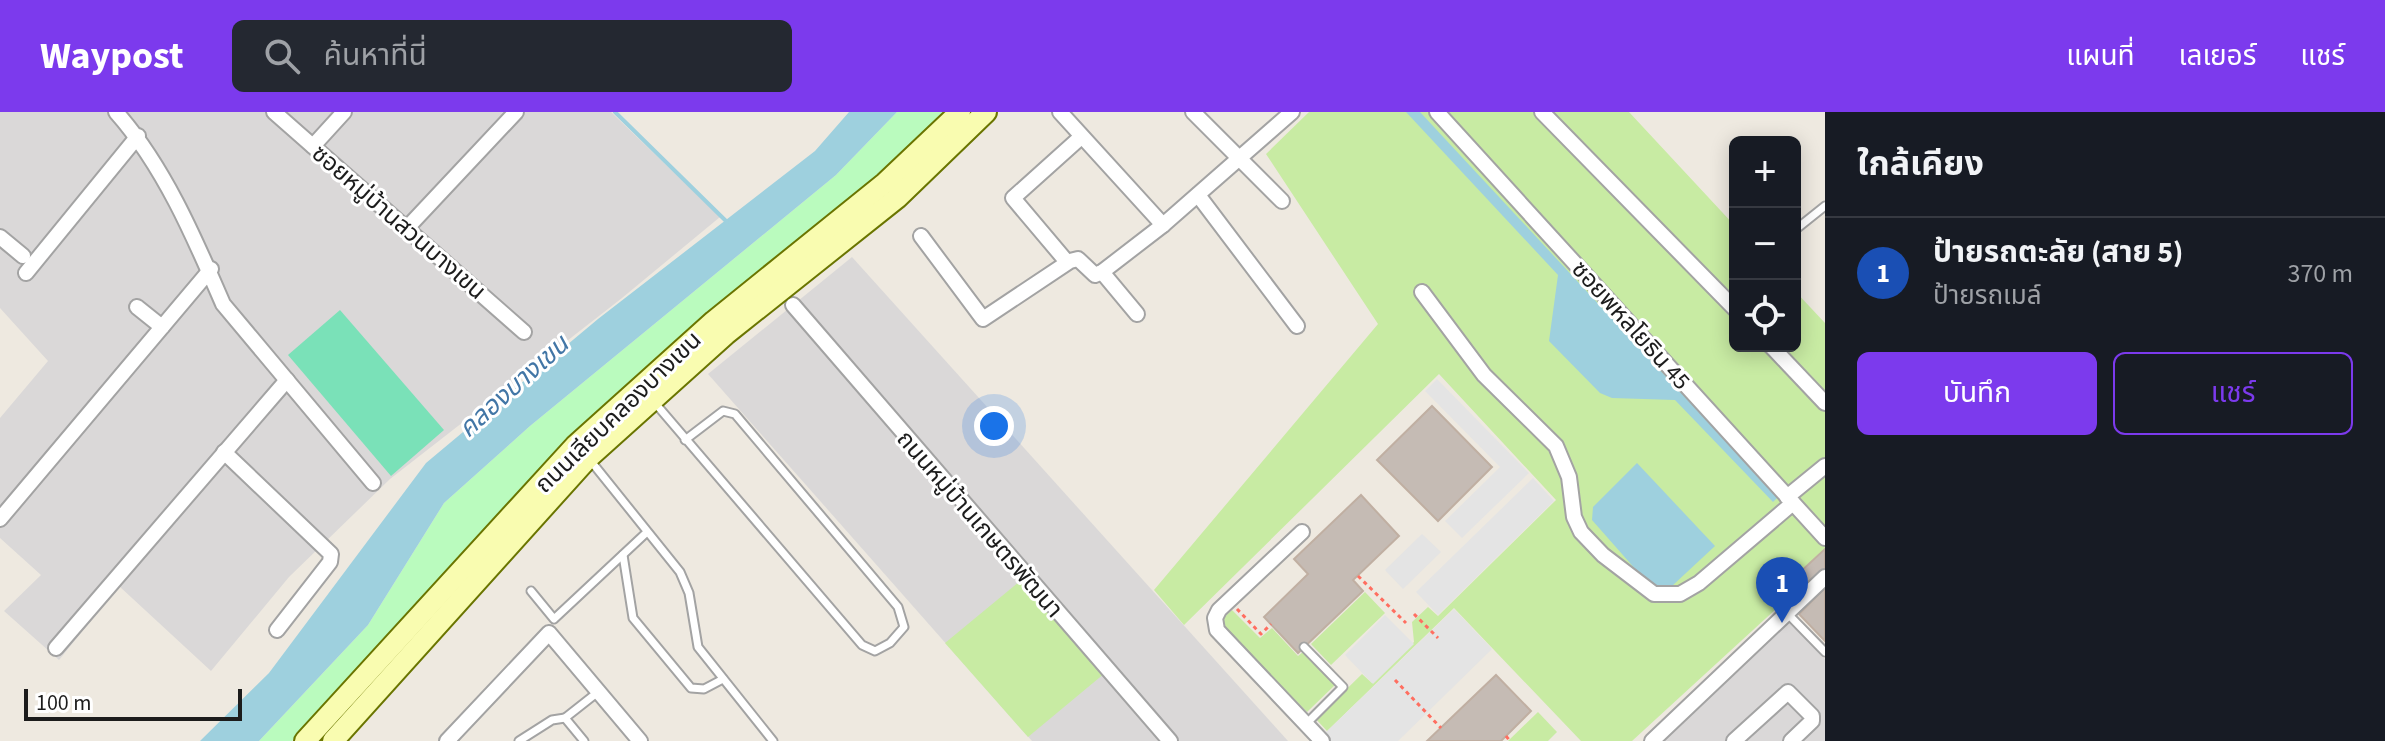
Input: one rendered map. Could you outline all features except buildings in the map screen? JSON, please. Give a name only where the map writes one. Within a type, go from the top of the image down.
[{"type":"main road","name":"ถนนเลียบคลองบางเขน","points":[[333,741],[714,321],[885,183],[960,112]]},
{"type":"main road","name":"ถนนเลียบคลองบางเขน","points":[[305,741],[575,446],[726,334],[897,198],[986,112]]},
{"type":"street","points":[[116,112],[138,136],[211,269],[223,304],[373,483]]},
{"type":"street","name":"ซอยหมู่บ้านสวนบางเขน","points":[[274,112],[524,332]]},
{"type":"street","points":[[313,146],[344,112]]},
{"type":"street","points":[[408,227],[516,112]]},
{"type":"street","points":[[1060,112],[1163,225]]},
{"type":"street","points":[[1193,112],[1282,201]]},
{"type":"street","points":[[921,236],[983,319],[1067,262],[1078,259],[1095,275],[1102,272],[1163,225],[1292,112]]},
{"type":"street","name":"ซอยพหลโยธิน 45","points":[[1437,112],[1825,538]]},
{"type":"street","points":[[1542,112],[1729,303]]},
{"type":"street","points":[[26,273],[138,136]]},
{"type":"street","points":[[1067,262],[1013,198],[1081,137]]},
{"type":"street","points":[[1198,195],[1297,326]]},
{"type":"street","points":[[0,237],[23,256]]},
{"type":"street","points":[[0,519],[211,269]]},
{"type":"street","points":[[1102,272],[1137,314]]},
{"type":"street","points":[[1422,292],[1484,375],[1556,446],[1569,477],[1574,517],[1581,532],[1603,555],[1654,594],[1680,594],[1699,583],[1825,466]]},
{"type":"street","name":"ถนนหมู่บ้านเกษตรพัฒนา","points":[[793,305],[1170,741]]},
{"type":"street","points":[[137,307],[162,327]]},
{"type":"street","points":[[1777,352],[1825,403]]},
{"type":"street","points":[[56,648],[287,380]]},
{"type":"street","points":[[224,452],[331,554],[330,562],[277,630]]},
{"type":"street","points":[[1302,532],[1217,613],[1217,630],[1322,741]]},
{"type":"street","points":[[1652,741],[1825,577]]},
{"type":"street","points":[[447,741],[549,633],[640,741]]},
{"type":"street","points":[[1734,741],[1788,692],[1812,716],[1812,721],[1791,741]]},
{"type":"lane","points":[[1801,225],[1825,206]]},
{"type":"lane","points":[[646,393],[685,440],[862,645],[875,651],[890,643],[904,627],[898,607],[735,414],[723,411],[685,440]]},
{"type":"lane","points":[[588,458],[680,572],[689,593],[698,647],[773,741]]},
{"type":"lane","points":[[531,591],[554,619],[646,533]]},
{"type":"lane","points":[[623,555],[633,618],[644,634],[691,688],[704,689],[723,679]]},
{"type":"lane","points":[[1787,613],[1825,652]]},
{"type":"lane","points":[[1304,647],[1343,687],[1306,724]]},
{"type":"lane","points":[[519,741],[552,720],[565,718],[598,692]]},
{"type":"lane","points":[[565,718],[584,741]]},
{"type":"path","points":[[1358,576],[1406,623]]},
{"type":"path","points":[[1228,601],[1261,634],[1271,624]]},
{"type":"path","points":[[1414,614],[1438,638]]},
{"type":"path","points":[[1395,680],[1441,728]]},
{"type":"path","points":[[1506,736],[1510,741]]},
{"type":"shaded area","points":[[0,112],[611,112],[720,217],[622,298],[390,479],[289,577],[211,671],[119,586],[59,660],[4,611],[41,575],[0,538],[0,418],[48,361],[0,308]]},
{"type":"shaded area","points":[[852,257],[1288,741],[1032,741],[708,374]]},
{"type":"shaded area","points":[[1437,379],[1529,473],[1462,538],[1445,521],[1500,467],[1425,391]]},
{"type":"shaded area","points":[[1533,478],[1554,501],[1438,615],[1416,592]]},
{"type":"shaded area","points":[[1422,534],[1441,552],[1403,589],[1385,570]]},
{"type":"shaded area","points":[[1454,609],[1492,649],[1398,741],[1329,741],[1323,735]]},
{"type":"shaded area","points":[[1385,615],[1414,644],[1373,684],[1345,655]]},
{"type":"shaded area","points":[[1790,621],[1825,659],[1825,741],[1663,741]]},
{"type":"green space","points":[[897,112],[947,112],[883,176],[570,439],[292,741],[259,741],[368,625],[444,503],[530,426],[836,175]]},
{"type":"green space","points":[[1309,112],[1629,112],[1729,220],[1729,352],[1801,352],[1801,297],[1825,323],[1825,564],[1632,741],[1581,741],[1454,608],[1327,731],[1316,719],[1362,674],[1372,683],[1414,642],[1412,622],[1428,607],[1438,616],[1556,500],[1439,374],[1184,625],[1154,590],[1378,324],[1266,154]]},
{"type":"green space","points":[[340,310],[444,430],[391,476],[288,355]]},
{"type":"green space","points":[[1025,577],[1105,673],[1028,737],[945,643]]},
{"type":"green space","points":[[1365,592],[1385,613],[1331,665],[1311,644]]},
{"type":"green space","points":[[1232,610],[1260,638],[1272,628],[1298,656],[1304,651],[1336,684],[1307,712],[1219,622]]},
{"type":"green space","points":[[1538,712],[1557,732],[1548,741],[1508,741]]},
{"type":"water","points":[[849,112],[897,112],[836,175],[530,426],[444,503],[368,625],[259,741],[200,741],[269,673],[426,463],[598,319],[815,151]]},
{"type":"water","points":[[1406,112],[1420,112],[1778,497],[1773,502],[1675,400],[1612,398],[1600,393],[1549,341],[1558,275]]},
{"type":"water","points":[[1637,463],[1715,546],[1672,586],[1652,588],[1592,520],[1593,507]]},
{"type":"waterway","points":[[615,112],[727,222]]},
{"type":"place","name":"ป้ายรถตะลัย (สาย 5)","points":[[1782,623]]},
{"type":"water label","name":"คลองบางเขน","points":[[513,386]]}]
